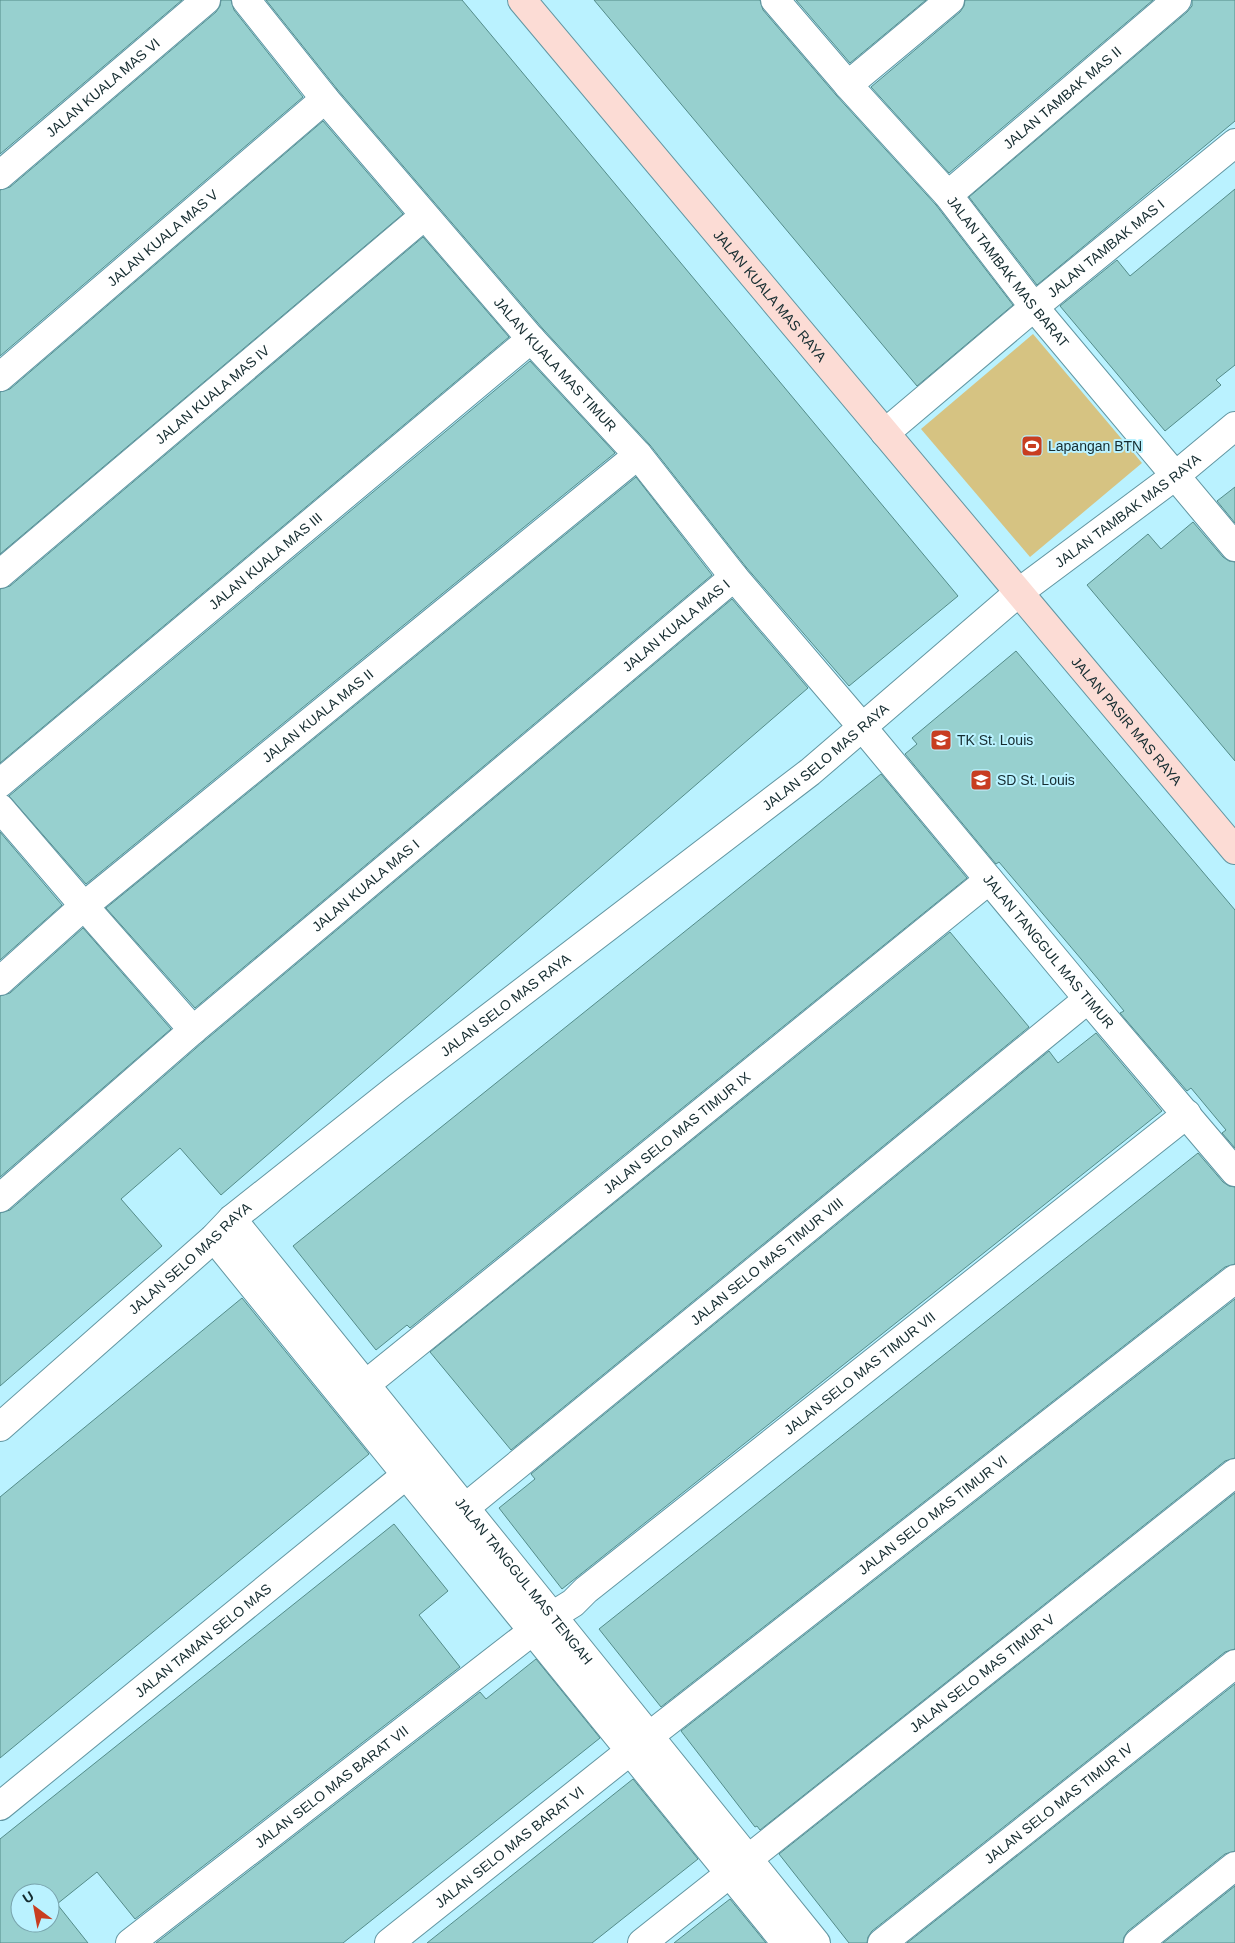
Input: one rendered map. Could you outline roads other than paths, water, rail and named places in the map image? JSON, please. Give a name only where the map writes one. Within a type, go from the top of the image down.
[{"type":"street","name":"JALAN KUALA MAS VI","points":[[0,175],[206,0]]},
{"type":"street","name":"JALAN KUALA MAS TIMUR","points":[[246,0],[325,99],[424,216],[531,339],[638,454],[734,577],[863,728]]},
{"type":"street","name":"JALAN KUALA MAS RAYA","points":[[522,0],[1018,593]]},
{"type":"street","name":"JALAN TAMBAK MAS BARAT","points":[[775,0],[848,85],[948,195],[1034,307],[1235,547]]},
{"type":"street","points":[[848,85],[950,0]]},
{"type":"street","name":"JALAN TAMBAK MAS II","points":[[948,195],[1177,0]]},
{"type":"street","name":"JALAN KUALA MAS V","points":[[0,377],[325,99]]},
{"type":"street","name":"JALAN TAMBAK MAS I","points":[[885,433],[1034,307],[1235,143]]},
{"type":"street","name":"JALAN KUALA MAS IV","points":[[0,574],[424,216]]},
{"type":"street","name":"JALAN KUALA MAS III","points":[[0,783],[531,339]]},
{"type":"street","name":"JALAN TAMBAK MAS RAYA","points":[[1018,593],[1175,476],[1235,426]]},
{"type":"street","name":"JALAN KUALA MAS II","points":[[0,981],[84,906],[638,454]]},
{"type":"street","name":"JALAN KUALA MAS I","points":[[0,1198],[193,1030],[734,577]]},
{"type":"street","name":"JALAN SELO MAS RAYA","points":[[0,1426],[223,1229],[397,1088],[810,772],[1018,593]]},
{"type":"street","name":"JALAN PASIR MAS RAYA","points":[[1018,593],[1235,850]]},
{"type":"street","name":"JALAN TANGGUL MAS TIMUR","points":[[863,728],[1088,999],[1235,1172]]},
{"type":"street","points":[[0,808],[193,1030]]},
{"type":"street","name":"JALAN SELO MAS TIMUR IX","points":[[366,1385],[989,880]]},
{"type":"street","name":"JALAN SELO MAS TIMUR VIII","points":[[456,1516],[1088,999]]},
{"type":"street","name":"JALAN SELO MAS TIMUR VII","points":[[543,1624],[573,1603],[586,1590],[1187,1114]]},
{"type":"street","name":"JALAN TANGGUL MAS TENGAH","points":[[223,1229],[366,1385],[456,1516],[543,1624],[740,1867],[816,1943]]},
{"type":"street","name":"JALAN TANGGUL MAS TENGAH","points":[[223,1229],[406,1475],[456,1516]]},
{"type":"street","name":"JALAN SELO MAS TIMUR VI","points":[[640,1744],[1235,1278]]},
{"type":"street","name":"JALAN SELO MAS TIMUR V","points":[[642,1943],[1235,1473]]},
{"type":"street","name":"JALAN TAMAN SELO MAS","points":[[0,1806],[406,1475]]},
{"type":"street","name":"JALAN SELO MAS BARAT VII","points":[[130,1943],[543,1624]]},
{"type":"street","name":"JALAN SELO MAS TIMUR IV","points":[[882,1943],[1235,1664]]},
{"type":"street","name":"JALAN SELO MAS BARAT VI","points":[[389,1943],[640,1744]]},
{"type":"street","points":[[1138,1943],[1235,1866]]},
{"type":"street","name":"JALAN TANGGUL MAS TENGAH","points":[[740,1867],[786,1943]]},
{"type":"place","name":"Lapangan BTN","points":[[1032,446]]},
{"type":"place","name":"TK St. Louis","points":[[941,740]]},
{"type":"place","name":"SD St. Louis","points":[[981,780]]}]
